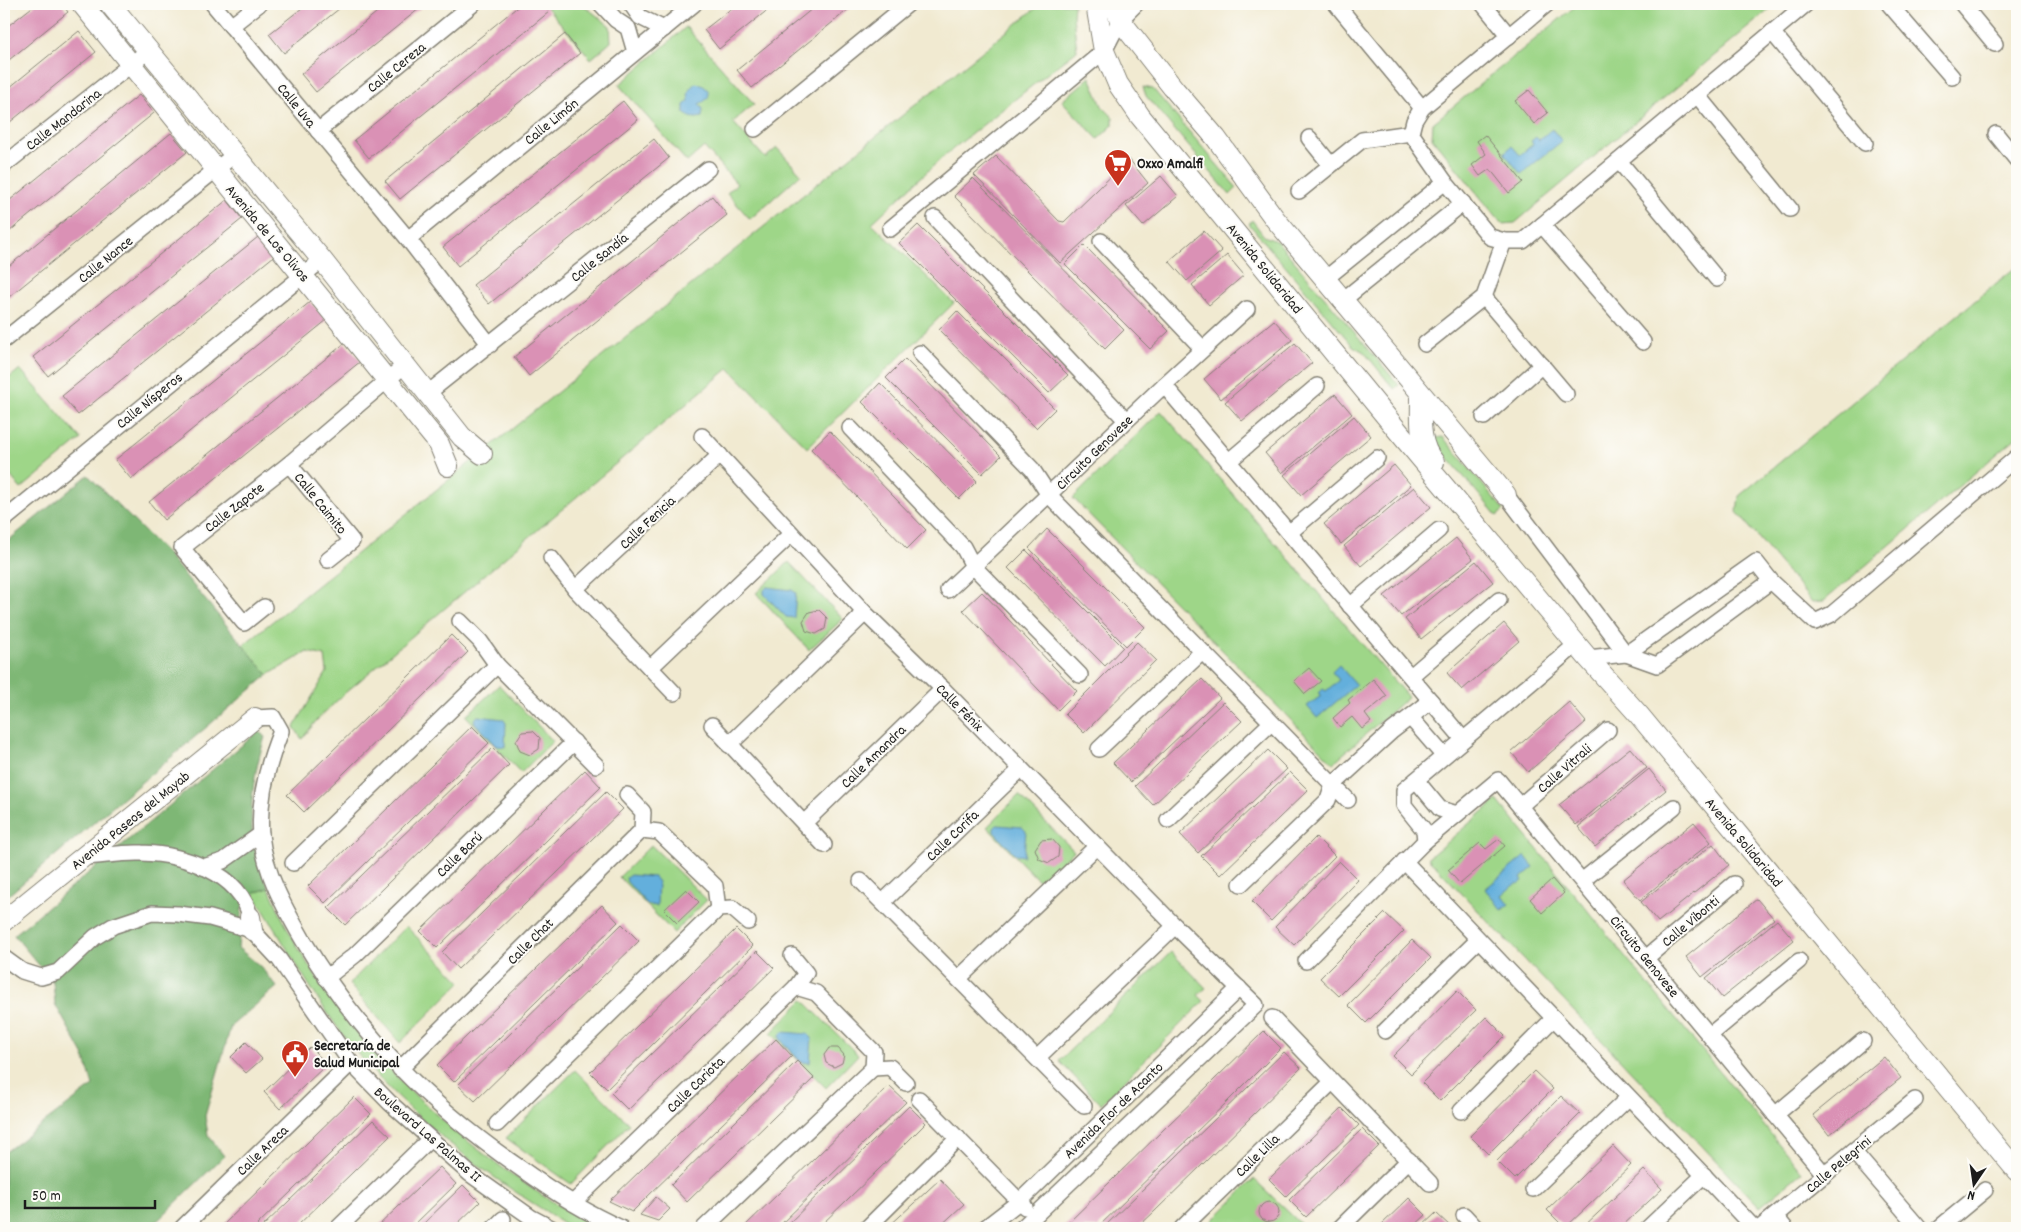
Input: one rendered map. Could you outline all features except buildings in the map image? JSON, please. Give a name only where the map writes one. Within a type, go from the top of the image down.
[{"type":"main road","name":"Avenida de Los Olivos","points":[[82,4],[126,69],[211,174],[384,383],[439,444],[448,466]]},
{"type":"main road","name":"Avenida de Los Olivos","points":[[110,4],[406,364],[433,389],[462,437],[482,454]]},
{"type":"main road","name":"Avenida Solidaridad","points":[[1096,4],[1104,51],[1118,84],[1140,116],[1468,515],[1639,715],[2017,1171]]},
{"type":"main road","points":[[1117,12],[1174,89],[1216,138],[1275,218],[1506,495]]},
{"type":"main road","name":"Avenida Solidaridad","points":[[1421,395],[1422,436],[1430,458],[1463,496],[1468,515]]},
{"type":"main road","name":"Avenida Paseos del Mayab","points":[[4,920],[255,718]]},
{"type":"street","name":"Calle Uva","points":[[213,4],[408,239]]},
{"type":"street","points":[[231,26],[259,4]]},
{"type":"street","name":"Calle Cereza","points":[[318,131],[473,4]]},
{"type":"street","points":[[600,4],[616,20],[628,28],[635,52]]},
{"type":"street","points":[[631,4],[640,17],[664,29]]},
{"type":"street","name":"Calle Limón","points":[[408,239],[694,4]]},
{"type":"street","points":[[755,129],[908,4]]},
{"type":"street","points":[[890,229],[1104,51],[1117,12],[1136,4]]},
{"type":"street","points":[[1336,4],[1422,108]]},
{"type":"street","points":[[1483,4],[1509,36]]},
{"type":"street","points":[[1547,4],[1422,108],[1414,121],[1412,133],[1445,182],[1490,237],[1504,241],[1523,241],[1806,4]]},
{"type":"street","points":[[1889,4],[1952,77]]},
{"type":"street","points":[[1962,4],[1995,44]]},
{"type":"street","points":[[628,28],[640,17]]},
{"type":"street","points":[[1772,32],[1865,143]]},
{"type":"street","name":"Calle Mandarina","points":[[4,165],[148,51]]},
{"type":"street","points":[[1697,95],[1790,209]]},
{"type":"street","points":[[1299,191],[1362,140],[1412,133]]},
{"type":"street","points":[[1996,134],[2017,160]]},
{"type":"street","points":[[1309,138],[1330,164]]},
{"type":"street","name":"Calle Nance","points":[[4,340],[234,155]]},
{"type":"street","points":[[1619,161],[1718,279]]},
{"type":"street","name":"Calle Sandía","points":[[433,389],[708,169]]},
{"type":"street","points":[[1325,280],[1445,182]]},
{"type":"street","points":[[1342,300],[1463,203]]},
{"type":"street","points":[[935,218],[1126,420]]},
{"type":"street","points":[[1542,225],[1643,342]]},
{"type":"street","points":[[408,239],[490,345]]},
{"type":"street","points":[[1101,241],[1203,349]]},
{"type":"street","points":[[1425,344],[1484,297],[1504,241]]},
{"type":"street","name":"Calle Nísperos","points":[[4,520],[322,260]]},
{"type":"street","points":[[1484,297],[1566,394]]},
{"type":"street","name":"Circuito Genovese","points":[[1247,309],[1126,420],[1049,495],[1348,800]]},
{"type":"street","points":[[920,353],[1032,469],[1049,495],[948,590]]},
{"type":"street","name":"Calle Zapote","points":[[264,608],[244,623],[182,548],[289,464],[406,364]]},
{"type":"street","points":[[1484,417],[1542,365]]},
{"type":"street","points":[[1164,385],[1463,739]]},
{"type":"street","points":[[1229,462],[1317,386]]},
{"type":"street","points":[[850,428],[963,547],[973,566],[1080,675]]},
{"type":"street","name":"Calle Fénix","points":[[702,436],[865,613],[1175,926],[1256,1005]]},
{"type":"street","name":"Calle Fenicia","points":[[575,589],[720,455]]},
{"type":"street","points":[[1626,654],[1756,562],[1771,581],[1815,622],[1832,614],[2017,457]]},
{"type":"street","points":[[1289,533],[1377,458]]},
{"type":"street","name":"Calle Caimito","points":[[289,464],[352,541],[328,560]]},
{"type":"street","points":[[1506,495],[1626,654]]},
{"type":"street","points":[[1350,606],[1440,530]]},
{"type":"street","points":[[650,668],[791,534]]},
{"type":"street","points":[[551,558],[575,589],[674,693]]},
{"type":"street","points":[[1443,755],[1583,651],[1626,654],[1658,665],[1771,581]]},
{"type":"street","points":[[1411,676],[1499,600]]},
{"type":"street","points":[[729,745],[865,613]]},
{"type":"street","points":[[460,621],[480,641],[497,666],[596,765]]},
{"type":"street","points":[[1099,749],[1202,652]]},
{"type":"street","points":[[1425,841],[1424,830],[1421,825],[1404,806],[1404,790],[1555,662],[1443,755]]},
{"type":"street","points":[[293,863],[497,666]]},
{"type":"street","name":"Calle Amandra","points":[[804,824],[942,689]]},
{"type":"street","points":[[1241,884],[1328,800],[1333,785],[1392,732],[1431,701]]},
{"type":"street","name":"Boulevard Las Palmas II","points":[[255,718],[273,718],[280,731],[272,753],[263,795],[261,834],[269,871],[280,899],[326,978],[361,1025],[400,1069],[438,1105],[481,1141],[573,1203],[621,1228]]},
{"type":"street","points":[[1411,718],[1443,755]]},
{"type":"street","points":[[1168,820],[1271,723]]},
{"type":"street","points":[[712,725],[824,845]]},
{"type":"street","name":"Calle Vitrali","points":[[1520,806],[1608,730]]},
{"type":"street","name":"Calle Barú","points":[[326,978],[355,955],[574,742]]},
{"type":"street","name":"Calle Corifa","points":[[883,902],[1021,769]]},
{"type":"street","points":[[1416,780],[1440,809],[1457,814]]},
{"type":"street","name":"Circuito Genovese","points":[[1306,961],[1425,841],[1498,780],[1583,880],[1824,1175]]},
{"type":"street","points":[[627,795],[643,812],[642,830],[659,832],[715,886],[718,909]]},
{"type":"street","points":[[1583,880],[1674,807]]},
{"type":"street","name":"Calle Chat","points":[[400,1069],[642,830]]},
{"type":"street","points":[[203,867],[222,861],[261,834]]},
{"type":"street","points":[[959,978],[1097,846]]},
{"type":"street","name":"Boulevard Las Palmas II","points":[[85,856],[142,852],[158,854],[203,867],[222,876],[238,892],[248,906],[251,924],[279,960],[346,1067],[390,1104],[424,1144],[532,1218],[551,1228]]},
{"type":"street","points":[[1404,861],[1754,1228]]},
{"type":"street","points":[[862,881],[1084,1106]]},
{"type":"street","name":"Calle Vibonti","points":[[1646,958],[1734,884]]},
{"type":"street","points":[[496,1124],[718,909],[732,908],[748,922]]},
{"type":"street","points":[[4,958],[22,971],[41,977],[58,972],[95,937],[113,926],[152,913],[178,914],[251,924]]},
{"type":"street","points":[[1038,1058],[1175,926]]},
{"type":"street","points":[[1385,1031],[1478,940]]},
{"type":"street","points":[[792,956],[806,973],[796,987],[816,993],[874,1052],[873,1068]]},
{"type":"street","points":[[1710,1035],[1799,961]]},
{"type":"street","name":"Calle Cariota","points":[[573,1203],[796,987]]},
{"type":"street","name":"Avenida Flor de Acanto","points":[[985,1228],[1020,1201],[1239,988]]},
{"type":"street","name":"Avenida Flor de Acanto","points":[[1022,1228],[1256,1005]]},
{"type":"street","points":[[1272,1018],[1430,1183]]},
{"type":"street","points":[[1461,1111],[1554,1018]]},
{"type":"street","points":[[1775,1115],[1864,1040]]},
{"type":"street","name":"Calle Areca","points":[[182,1228],[346,1067]]},
{"type":"street","points":[[704,1228],[873,1068],[890,1067],[906,1083]]},
{"type":"street","name":"Calle Lilla","points":[[1182,1228],[1332,1082]]},
{"type":"street","points":[[1533,1189],[1628,1098]]},
{"type":"street","points":[[919,1099],[1020,1201],[1034,1218]]},
{"type":"street","name":"Calle Pelegrini","points":[[1760,1228],[1915,1100]]},
{"type":"street","points":[[866,1228],[958,1138]]},
{"type":"street","points":[[338,1228],[424,1144]]},
{"type":"street","points":[[1853,1151],[1919,1228]]},
{"type":"street","points":[[1340,1228],[1409,1160]]},
{"type":"street","points":[[1648,1228],[1704,1175]]},
{"type":"street","points":[[1939,1228],[1985,1190]]},
{"type":"street","points":[[1464,1215],[1476,1228]]},
{"type":"street","points":[[1775,1216],[1785,1228]]},
{"type":"green space","points":[[544,4],[582,4],[610,26],[611,42],[591,59]]},
{"type":"green space","points":[[1041,4],[1074,4],[1073,17],[1077,50],[944,156],[872,223],[954,303],[807,448],[729,368],[345,693],[316,721],[302,739],[294,727],[327,672],[325,656],[307,652],[268,675],[243,645]]},
{"type":"green space","points":[[1578,4],[1776,4],[1515,223],[1502,224],[1432,138],[1433,123]]},
{"type":"green space","points":[[686,27],[754,104],[733,122],[765,158],[777,148],[801,174],[750,219],[727,193],[737,184],[704,147],[687,162],[619,85]]},
{"type":"green space","points":[[1090,77],[1102,106],[1113,117],[1113,125],[1098,139],[1062,101]]},
{"type":"green space","points":[[1143,87],[1153,89],[1237,188],[1230,195],[1146,96]]},
{"type":"green space","points":[[1252,220],[1264,236],[1278,242],[1399,385],[1394,389],[1364,352],[1353,346],[1249,224]]},
{"type":"green space","points":[[2017,266],[2017,437],[1824,601],[1812,602],[1737,512],[1739,496]]},
{"type":"green space","points":[[20,369],[81,439],[21,489],[4,468],[4,382]]},
{"type":"green space","points":[[1161,411],[1408,697],[1333,763],[1073,498]]},
{"type":"green space","points":[[1443,437],[1504,510],[1497,516],[1437,445],[1435,438]]},
{"type":"green space","points":[[88,475],[168,555],[268,675],[4,899],[4,717],[8,713],[4,708],[4,544]]},
{"type":"green space","points":[[789,562],[843,619],[809,650],[756,593]]},
{"type":"green space","points":[[499,685],[553,741],[521,773],[466,716]]},
{"type":"green space","points":[[259,731],[265,737],[255,778],[252,820],[256,853],[269,888],[253,893],[242,908],[238,948],[260,966],[277,987],[231,1026],[205,1116],[208,1135],[224,1156],[150,1228],[4,1228],[4,1153],[93,1086],[84,1056],[55,1004],[53,982],[14,935]]},
{"type":"green space","points":[[1019,795],[1074,851],[1041,883],[987,827]]},
{"type":"green space","points":[[1497,800],[1802,1172],[1760,1207],[1428,858]]},
{"type":"green space","points":[[651,845],[707,900],[674,933],[619,877]]},
{"type":"green space","points":[[269,888],[290,933],[330,998],[405,1085],[462,1136],[505,1170],[559,1205],[601,1228],[580,1229],[570,1227],[515,1192],[433,1129],[382,1081],[328,1014],[253,893]]},
{"type":"green space","points":[[406,926],[461,982],[400,1043],[349,984]]},
{"type":"green space","points":[[1171,952],[1206,988],[1198,995],[1204,1001],[1101,1104],[1059,1061]]},
{"type":"green space","points":[[803,1000],[858,1055],[826,1088],[771,1033]]},
{"type":"green space","points":[[575,1070],[629,1124],[571,1184],[506,1138]]},
{"type":"green space","points":[[1254,1179],[1305,1228],[1205,1228]]},
{"type":"water","points":[[696,83],[705,87],[709,96],[704,102],[699,104],[703,109],[702,117],[695,118],[684,113],[684,105],[689,101],[689,90]]},
{"type":"water","points":[[1552,129],[1562,141],[1521,174],[1504,153],[1512,146],[1520,155],[1533,144],[1531,141],[1536,137],[1539,140]]},
{"type":"water","points":[[767,587],[792,590],[796,593],[794,618],[786,617],[764,594],[764,590]]},
{"type":"water","points":[[1339,665],[1356,685],[1317,718],[1307,706],[1321,696],[1319,693],[1323,689],[1326,691],[1339,680],[1332,672]]},
{"type":"water","points":[[478,716],[503,719],[506,723],[505,747],[497,746],[475,723],[474,719]]},
{"type":"water","points":[[997,825],[1022,827],[1026,831],[1024,856],[1016,855],[994,832],[994,828]]},
{"type":"water","points":[[1525,856],[1534,867],[1521,878],[1523,881],[1518,884],[1516,883],[1502,895],[1509,904],[1502,910],[1485,889]]},
{"type":"water","points":[[630,875],[654,877],[658,882],[657,906],[648,905],[627,882],[626,878]]},
{"type":"water","points":[[783,1032],[808,1034],[812,1038],[810,1063],[801,1062],[780,1039],[780,1035]]},
{"type":"place","name":"Oxxo Amalfi","points":[[1118,187]]},
{"type":"place","name":"Secretaría de Salud Municipal","points":[[295,1078]]}]
